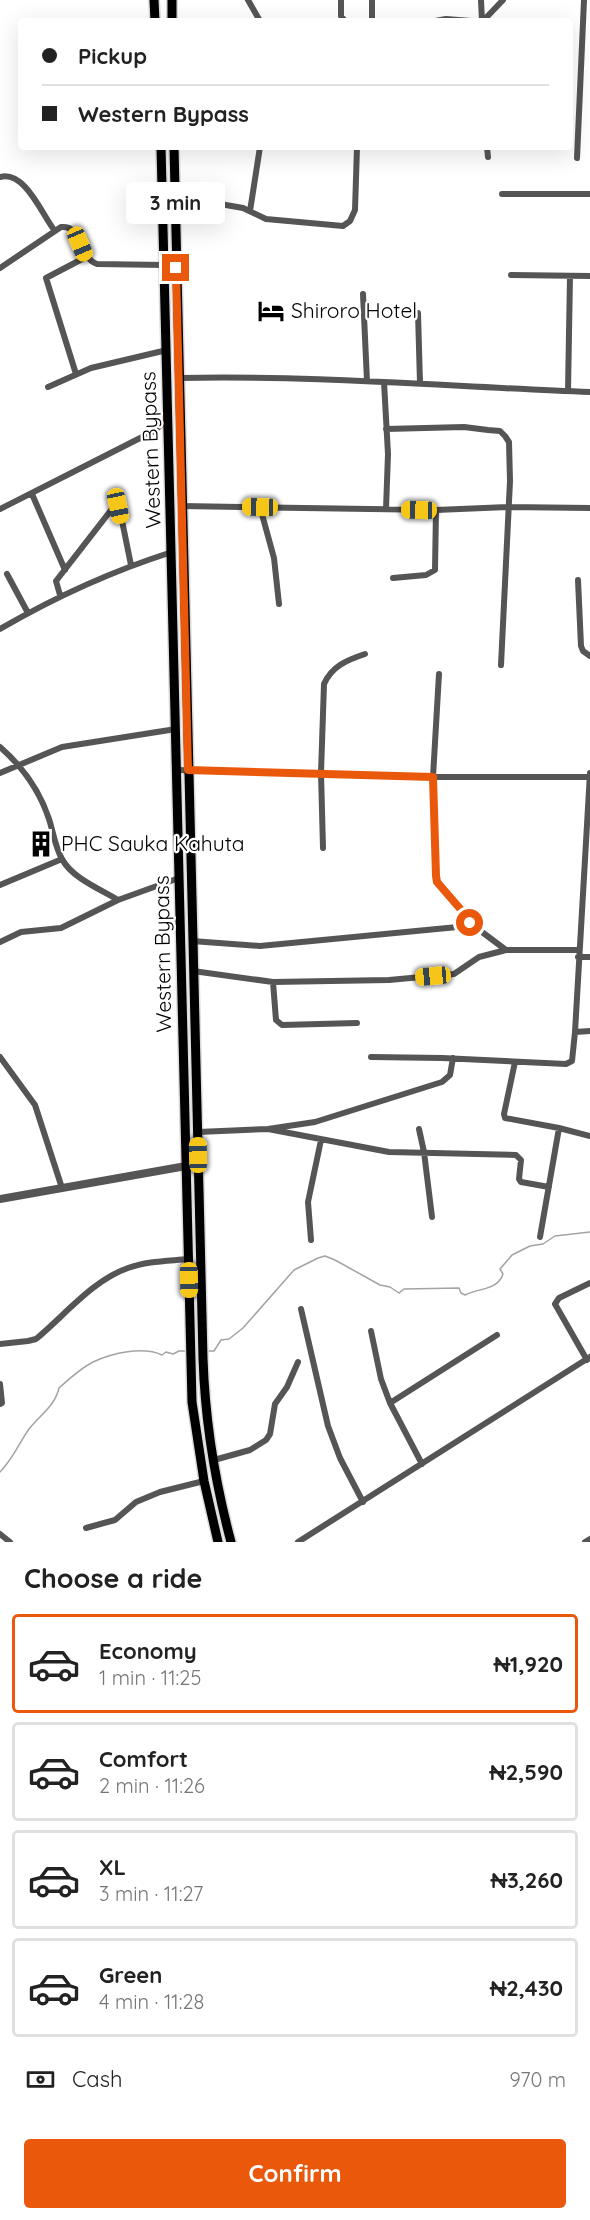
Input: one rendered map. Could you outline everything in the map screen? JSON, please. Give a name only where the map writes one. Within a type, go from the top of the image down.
[{"type":"main road","points":[[154,0],[155,18]]},
{"type":"main road","points":[[172,0],[172,18]]},
{"type":"main road","name":"Western Bypass","points":[[161,150],[192,1402],[204,1481],[218,1542]]},
{"type":"main road","name":"Western Bypass","points":[[174,150],[204,1402],[222,1509],[231,1542]]},
{"type":"street","points":[[248,0],[258,18]]},
{"type":"street","points":[[341,0],[343,18]]},
{"type":"street","points":[[372,0],[372,18]]},
{"type":"street","points":[[481,0],[482,18]]},
{"type":"street","points":[[485,18],[503,0]]},
{"type":"street","points":[[577,158],[584,0]]},
{"type":"street","points":[[250,211],[260,150]]},
{"type":"street","points":[[175,201],[203,201],[243,208],[266,219],[343,226],[350,221],[354,210],[357,150]]},
{"type":"street","points":[[487,150],[488,157]]},
{"type":"street","points":[[0,177],[6,175],[23,184],[55,231]]},
{"type":"street","points":[[502,194],[590,194]]},
{"type":"street","points":[[0,268],[61,227],[75,231],[86,257],[97,264],[164,265]]},
{"type":"street","points":[[76,374],[46,278],[86,257]]},
{"type":"street","points":[[511,274],[590,276]]},
{"type":"street","points":[[568,391],[570,276]]},
{"type":"street","points":[[363,294],[367,381]]},
{"type":"street","points":[[418,313],[420,384]]},
{"type":"street","points":[[48,387],[91,368],[167,350]]},
{"type":"street","points":[[179,378],[367,381],[507,390],[590,392]]},
{"type":"street","points":[[384,382],[388,454],[386,509]]},
{"type":"street","points":[[0,509],[32,495],[154,431],[167,420]]},
{"type":"street","points":[[386,429],[464,427],[500,431],[509,442],[510,481],[501,665]]},
{"type":"street","points":[[154,431],[168,441]]},
{"type":"street","points":[[32,495],[65,570]]},
{"type":"street","points":[[60,595],[55,584],[115,505],[118,506],[131,565]]},
{"type":"street","points":[[181,506],[436,510],[508,507],[590,508]]},
{"type":"street","points":[[260,507],[274,558],[279,604]]},
{"type":"street","points":[[393,578],[426,575],[435,570],[436,510]]},
{"type":"street","points":[[0,629],[60,595],[131,565],[172,552]]},
{"type":"street","points":[[8,574],[28,613]]},
{"type":"street","points":[[578,580],[581,646],[583,651],[590,656]]},
{"type":"street","points":[[323,848],[321,773],[324,684],[328,674],[340,664],[365,654]]},
{"type":"street","points":[[439,674],[433,777],[437,882],[470,923],[506,950]]},
{"type":"street","points":[[0,773],[62,747],[176,729]]},
{"type":"street","points":[[0,747],[21,765],[38,793],[62,859],[79,875],[118,900]]},
{"type":"street","points":[[177,770],[433,777],[590,776],[586,880],[573,1059],[569,1063],[371,1057]]},
{"type":"street","points":[[0,885],[62,859]]},
{"type":"street","points":[[0,942],[21,932],[60,928],[118,900],[179,878]]},
{"type":"street","points":[[192,940],[260,946],[464,927],[470,923]]},
{"type":"street","points":[[193,971],[273,982],[389,980],[454,974],[479,957],[506,950],[579,953],[590,957]]},
{"type":"street","points":[[273,982],[276,1020],[282,1025],[357,1023]]},
{"type":"street","points":[[575,1032],[590,1031]]},
{"type":"street","points":[[0,1058],[35,1106],[62,1188]]},
{"type":"street","points":[[198,1132],[268,1129],[315,1122],[442,1082],[450,1075],[453,1058]]},
{"type":"street","points":[[515,1062],[505,1118],[590,1136]]},
{"type":"street","points":[[540,1237],[559,1128]]},
{"type":"street","points":[[268,1129],[389,1152],[516,1155],[521,1160],[519,1179],[521,1182],[549,1187]]},
{"type":"street","points":[[419,1130],[432,1217]]},
{"type":"street","points":[[311,1240],[308,1202],[321,1140]]},
{"type":"street","points":[[0,1199],[186,1166]]},
{"type":"street","points":[[0,1344],[36,1338],[88,1293],[127,1268],[188,1259]]},
{"type":"street","points":[[298,1542],[588,1359],[555,1304],[559,1298],[590,1283]]},
{"type":"street","points":[[301,1309],[328,1426],[340,1458],[363,1502]]},
{"type":"street","points":[[371,1331],[381,1379],[390,1402],[422,1464]]},
{"type":"street","points":[[390,1402],[497,1335]]},
{"type":"street","points":[[214,1460],[250,1450],[266,1440],[270,1434],[275,1404],[287,1387],[298,1362]]},
{"type":"street","points":[[0,1384],[2,1403],[0,1404]]},
{"type":"street","points":[[86,1528],[115,1520],[136,1502],[160,1492],[204,1481]]},
{"type":"street","points":[[0,1534],[10,1542]]},
{"type":"street","points":[[585,1542],[590,1539]]},
{"type":"waterway","points":[[207,1351],[214,1351],[221,1340],[229,1339],[243,1328],[294,1270],[318,1258],[325,1256],[335,1260],[399,1293],[404,1289],[459,1288],[465,1295],[497,1283],[503,1274],[500,1269],[512,1255],[530,1246],[543,1244],[555,1236],[590,1232]]},
{"type":"waterway","points":[[0,1472],[29,1429],[51,1405],[59,1388],[84,1367],[118,1353],[146,1351],[162,1355],[166,1352],[173,1354],[187,1351]]},
{"type":"place","name":"Shiroro Hotel","points":[[271,311]]},
{"type":"place","name":"PHC Sauka Kahuta","points":[[41,844]]},
{"type":"route","points":[[176,268],[188,770],[433,777],[437,882],[470,923]]}]
